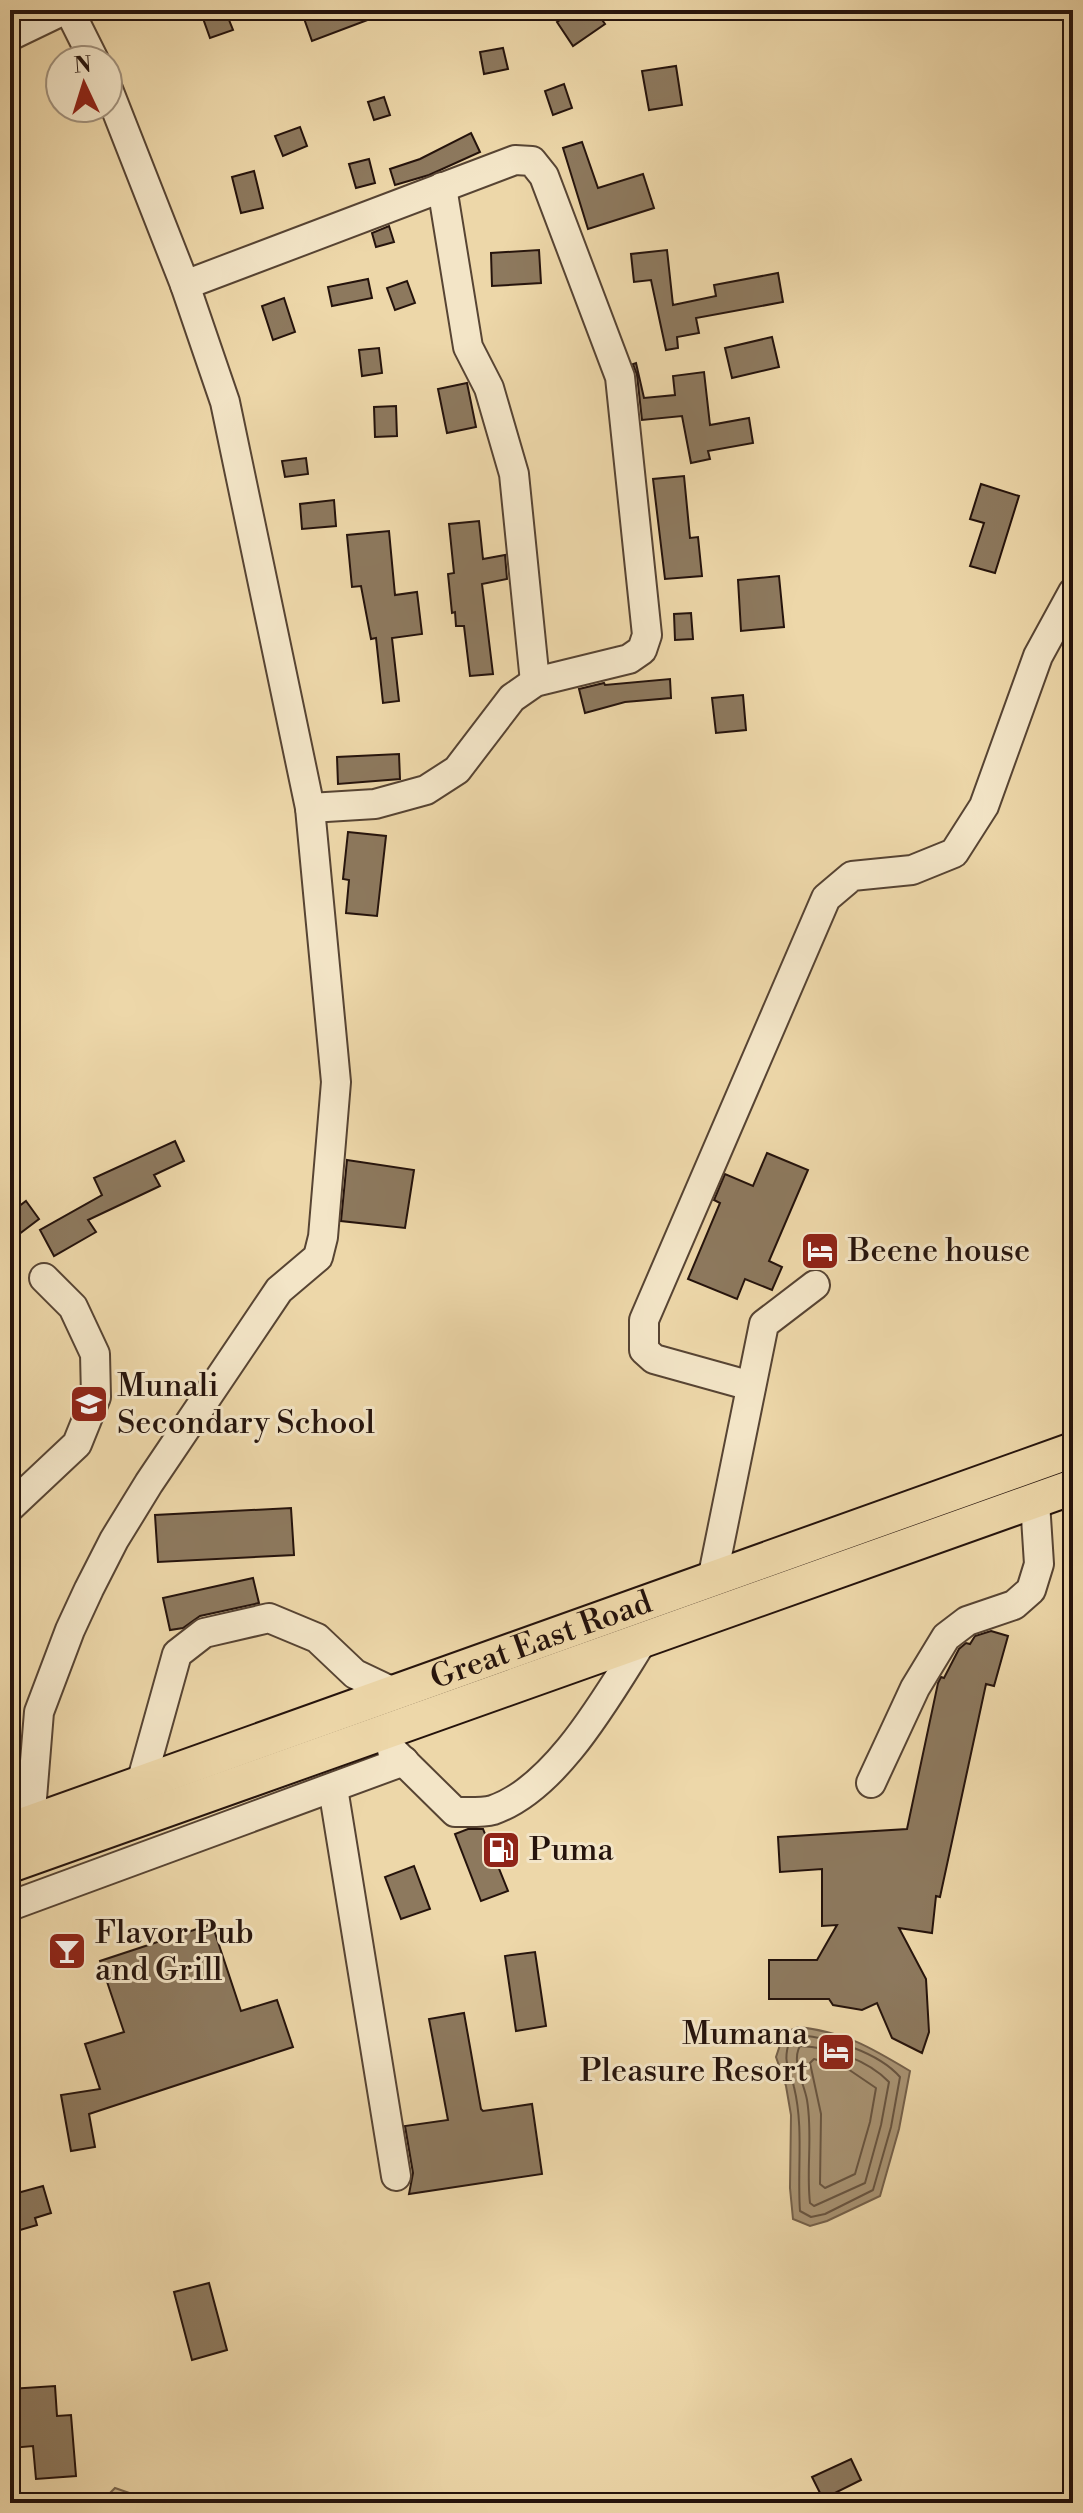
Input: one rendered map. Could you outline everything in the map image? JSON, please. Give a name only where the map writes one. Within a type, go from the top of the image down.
[{"type":"main road","name":"Great East Road","points":[[20,1827],[1073,1450]]},
{"type":"main road","name":"Great East Road","points":[[10,1865],[1073,1487]]},
{"type":"street","points":[[10,36],[67,10],[85,44]]},
{"type":"street","points":[[20,1827],[39,1712],[70,1630],[114,1540],[279,1290],[318,1257],[323,1237],[336,1082],[310,808],[225,402],[185,285],[122,124]]},
{"type":"street","points":[[185,285],[515,160],[532,161],[544,176],[620,377],[647,635],[642,650],[629,659],[535,682],[512,698],[457,770],[426,790],[375,804],[310,808]]},
{"type":"street","points":[[442,187],[468,347],[489,388],[514,474],[535,682]]},
{"type":"street","points":[[751,1386],[654,1359],[644,1350],[644,1320],[826,898],[852,876],[912,870],[954,853],[984,806],[1038,656],[1073,592]]},
{"type":"street","points":[[10,1507],[77,1444],[96,1397],[95,1354],[73,1307],[44,1278]]},
{"type":"street","points":[[712,1580],[764,1324],[815,1285]]},
{"type":"street","points":[[871,1783],[915,1688],[946,1637],[967,1621],[1014,1605],[1031,1590],[1039,1564],[1035,1502]]},
{"type":"street","points":[[141,1783],[177,1654],[204,1633],[269,1618],[317,1638],[355,1674],[395,1693]]},
{"type":"street","points":[[378,1735],[455,1812],[491,1811],[526,1792],[583,1734],[643,1640]]},
{"type":"street","points":[[10,1906],[404,1761]]},
{"type":"street","points":[[333,1788],[396,2176]]},
{"type":"shaded area","points":[[115,2488],[158,2503],[100,2503]]},
{"type":"water","points":[[798,2027],[857,2042],[910,2071],[899,2129],[880,2196],[810,2226],[793,2219],[790,2188],[791,2115],[786,2086],[776,2057],[784,2033]]},
{"type":"building","points":[[200,10],[225,10],[233,30],[210,38]]},
{"type":"building","points":[[301,10],[386,10],[386,13],[312,41]]},
{"type":"building","points":[[575,10],[595,10],[605,24],[573,46],[557,22]]},
{"type":"building","points":[[503,48],[508,69],[484,74],[480,52]]},
{"type":"building","points":[[676,66],[682,105],[649,110],[642,71]]},
{"type":"building","points":[[564,84],[572,108],[553,115],[545,91]]},
{"type":"building","points":[[384,97],[390,115],[374,120],[368,102]]},
{"type":"building","points":[[300,127],[307,146],[283,156],[275,136]]},
{"type":"building","points":[[471,133],[480,152],[429,175],[395,185],[390,169],[420,159]]},
{"type":"building","points":[[582,142],[598,188],[643,174],[654,208],[588,229],[563,148]]},
{"type":"building","points":[[369,159],[375,183],[356,188],[349,164]]},
{"type":"building","points":[[254,171],[263,208],[241,213],[232,177]]},
{"type":"building","points":[[389,226],[394,242],[376,247],[372,233]]},
{"type":"building","points":[[539,250],[541,283],[492,286],[491,253]]},
{"type":"building","points":[[667,250],[673,305],[716,296],[714,285],[778,273],[783,302],[696,318],[699,333],[677,337],[678,348],[666,350],[651,280],[634,282],[631,254]]},
{"type":"building","points":[[368,279],[372,298],[332,306],[328,287]]},
{"type":"building","points":[[407,281],[415,303],[395,310],[387,288]]},
{"type":"building","points":[[284,298],[295,332],[273,340],[262,306]]},
{"type":"building","points":[[772,337],[779,367],[732,378],[725,348]]},
{"type":"building","points":[[379,348],[382,373],[362,376],[359,350]]},
{"type":"building","points":[[636,363],[644,398],[675,395],[673,376],[704,372],[710,425],[749,418],[753,443],[708,451],[710,459],[691,463],[682,416],[642,420],[633,364]]},
{"type":"building","points":[[467,383],[476,427],[447,433],[438,389]]},
{"type":"building","points":[[396,406],[397,436],[375,437],[374,407]]},
{"type":"building","points":[[306,458],[308,474],[285,477],[282,461]]},
{"type":"building","points":[[684,476],[690,538],[698,537],[702,576],[665,579],[653,479]]},
{"type":"building","points":[[981,484],[1019,496],[995,573],[970,566],[984,523],[970,519]]},
{"type":"building","points":[[334,500],[336,526],[302,529],[300,504]]},
{"type":"building","points":[[479,521],[483,559],[505,555],[507,579],[482,584],[493,674],[470,676],[464,626],[456,626],[455,612],[452,613],[448,574],[454,573],[449,524]]},
{"type":"building","points":[[389,531],[395,595],[417,592],[422,634],[392,638],[399,701],[383,703],[376,638],[371,639],[361,586],[352,587],[347,535]]},
{"type":"building","points":[[779,576],[784,627],[741,631],[738,580]]},
{"type":"building","points":[[691,613],[693,639],[675,640],[674,614]]},
{"type":"building","points":[[670,679],[671,698],[625,702],[585,713],[579,689],[604,683]]},
{"type":"building","points":[[743,695],[746,730],[716,733],[712,698]]},
{"type":"building","points":[[399,754],[400,779],[338,784],[337,757]]},
{"type":"building","points":[[348,832],[386,836],[377,916],[346,913],[349,880],[343,879]]},
{"type":"building","points":[[175,1141],[184,1161],[154,1175],[160,1186],[88,1220],[96,1232],[54,1256],[40,1230],[102,1195],[94,1178]]},
{"type":"building","points":[[767,1153],[808,1170],[769,1261],[782,1267],[772,1290],[745,1279],[737,1299],[688,1279],[720,1203],[714,1200],[725,1174],[753,1186]]},
{"type":"building","points":[[347,1160],[414,1170],[405,1228],[341,1221]]},
{"type":"building","points":[[26,1201],[39,1219],[10,1241],[10,1213]]},
{"type":"building","points":[[291,1508],[294,1555],[158,1562],[155,1515]]},
{"type":"building","points":[[253,1578],[259,1603],[200,1616],[183,1628],[170,1630],[163,1598]]},
{"type":"building","points":[[991,1631],[1008,1636],[994,1686],[986,1684],[940,1897],[936,1896],[932,1933],[899,1928],[926,1979],[929,2032],[922,2053],[892,2038],[877,2003],[862,2010],[833,2005],[829,1999],[769,1999],[769,1960],[817,1960],[837,1925],[822,1926],[822,1869],[780,1872],[778,1837],[907,1829],[938,1683],[941,1677],[944,1678],[959,1649],[966,1643],[970,1644],[975,1636]]},
{"type":"building","points":[[468,1829],[483,1829],[508,1891],[481,1901],[455,1834]]},
{"type":"building","points":[[414,1866],[430,1909],[401,1919],[385,1877]]},
{"type":"building","points":[[212,1924],[241,2011],[277,2000],[293,2047],[89,2114],[95,2147],[71,2151],[61,2095],[100,2089],[85,2044],[124,2032],[100,1961]]},
{"type":"building","points":[[535,1952],[546,2026],[516,2031],[505,1956]]},
{"type":"building","points":[[464,2013],[481,2109],[532,2104],[542,2174],[409,2194],[413,2173],[405,2126],[448,2120],[429,2019]]},
{"type":"building","points":[[43,2186],[51,2213],[35,2218],[37,2225],[10,2233],[10,2195]]},
{"type":"building","points":[[209,2283],[227,2350],[192,2360],[174,2292]]},
{"type":"building","points":[[55,2386],[57,2416],[71,2415],[76,2476],[36,2479],[33,2446],[11,2448],[10,2389]]},
{"type":"building","points":[[851,2459],[861,2480],[823,2499],[812,2477]]},
{"type":"place","name":"Beene house","points":[[820,1251]]},
{"type":"place","name":"Munali Secondary School","points":[[89,1404]]},
{"type":"place","name":"Puma","points":[[501,1850]]},
{"type":"place","name":"Flavor Pub and Grill","points":[[67,1951]]},
{"type":"place","name":"Mumana Pleasure Resort","points":[[836,2052]]}]
